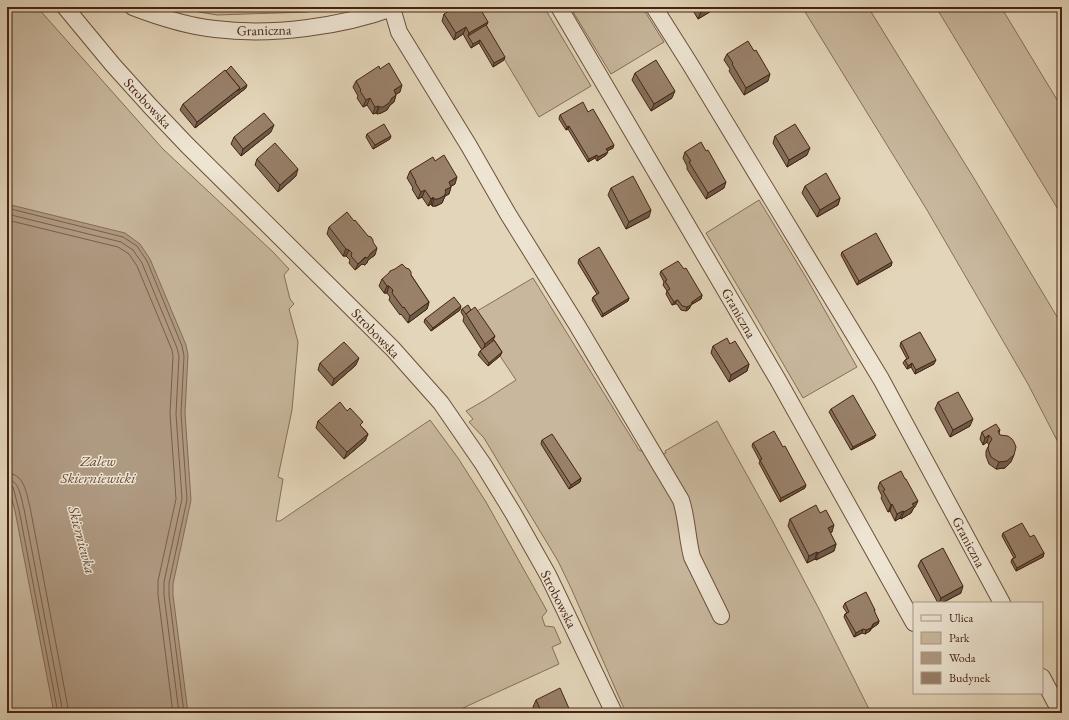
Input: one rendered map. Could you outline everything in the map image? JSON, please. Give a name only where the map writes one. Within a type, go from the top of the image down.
[{"type":"street","name":"Strobowska","points":[[65,7],[113,65],[187,145],[393,349],[441,403],[483,464],[548,575],[614,713]]},
{"type":"street","name":"Graniczna","points":[[133,7],[196,26],[220,30],[251,31],[294,29],[333,23],[370,16],[393,8]]},
{"type":"street","name":"Graniczna","points":[[559,7],[778,380],[913,621]]},
{"type":"street","name":"Graniczna","points":[[654,7],[699,78],[881,379],[1001,602]]},
{"type":"street","points":[[393,8],[399,32],[681,500],[684,509],[689,548],[692,557],[720,616]]},
{"type":"street","points":[[1043,678],[1061,713]]},
{"type":"green space","points":[[7,7],[37,7],[163,149],[273,252],[289,269],[284,275],[290,299],[294,304],[289,309],[298,342],[292,410],[278,477],[283,479],[276,521],[280,521],[430,420],[458,458],[486,502],[547,611],[542,617],[545,626],[554,627],[561,643],[552,647],[559,664],[452,713],[7,713]]},
{"type":"green space","points":[[180,7],[335,7],[307,12],[217,15],[187,10]]},
{"type":"green space","points":[[473,7],[544,7],[591,86],[539,117]]},
{"type":"green space","points":[[570,7],[642,7],[664,42],[611,74]]},
{"type":"green space","points":[[802,7],[868,7],[975,180],[1062,325],[1062,450],[1028,384],[927,210]]},
{"type":"green space","points":[[936,7],[1001,7],[1062,108],[1062,216]]},
{"type":"green space","points":[[759,200],[807,279],[857,367],[803,398],[706,233]]},
{"type":"green space","points":[[533,278],[639,450],[656,454],[666,453],[665,451],[717,421],[818,607],[871,713],[626,713],[558,561],[484,438],[469,422],[473,419],[466,411],[516,380],[500,356],[490,345],[472,314]]},
{"type":"water","name":"Zalew Skierniewicki","points":[[7,204],[125,233],[140,244],[150,259],[186,345],[188,355],[185,413],[191,500],[173,584],[173,595],[188,713],[54,713],[15,511],[7,482]]},
{"type":"building","points":[[456,7],[479,7],[488,22],[469,33],[466,27],[456,33],[444,14]]},
{"type":"building","points":[[698,7],[710,7],[701,12]]},
{"type":"building","points":[[486,25],[505,57],[494,63],[480,40],[473,44],[468,36]]},
{"type":"building","points":[[748,41],[754,51],[756,50],[770,74],[746,88],[727,54]]},
{"type":"building","points":[[656,60],[675,91],[654,104],[635,73]]},
{"type":"building","points":[[389,63],[402,85],[394,90],[396,95],[389,103],[383,107],[375,107],[370,98],[366,100],[356,81],[379,66],[380,69]]},
{"type":"building","points":[[231,66],[247,85],[238,91],[240,88],[226,71]]},
{"type":"building","points":[[225,70],[240,88],[197,122],[183,104]]},
{"type":"building","points":[[583,102],[588,112],[593,109],[614,145],[606,149],[608,152],[598,157],[597,155],[589,159],[569,126],[567,127],[560,115]]},
{"type":"building","points":[[264,113],[274,125],[243,149],[234,137]]},
{"type":"building","points":[[384,124],[391,136],[375,145],[367,134]]},
{"type":"building","points":[[795,124],[810,148],[789,160],[775,136]]},
{"type":"building","points":[[701,142],[706,151],[708,150],[726,182],[708,193],[689,162],[691,161],[685,152]]},
{"type":"building","points":[[275,143],[298,169],[280,185],[257,159]]},
{"type":"building","points":[[444,155],[457,177],[449,182],[451,187],[445,190],[446,192],[444,196],[438,199],[434,199],[433,197],[431,199],[425,190],[421,192],[410,171],[433,157],[435,161]]},
{"type":"building","points":[[826,173],[840,198],[820,210],[805,186]]},
{"type":"building","points":[[633,176],[651,210],[629,222],[611,188]]},
{"type":"building","points":[[347,212],[368,236],[371,237],[377,248],[367,258],[365,257],[358,264],[351,256],[352,253],[346,249],[329,227]]},
{"type":"building","points":[[876,233],[892,262],[859,281],[842,252]]},
{"type":"building","points":[[599,247],[629,298],[603,314],[593,297],[599,293],[579,259]]},
{"type":"building","points":[[678,261],[684,269],[686,268],[702,295],[687,307],[682,306],[678,300],[674,302],[667,291],[670,289],[665,281],[667,280],[661,271]]},
{"type":"building","points":[[402,264],[409,269],[411,275],[429,302],[410,316],[392,293],[393,290],[387,286],[382,279],[390,271]]},
{"type":"building","points":[[454,297],[461,306],[433,328],[425,319]]},
{"type":"building","points":[[468,305],[471,310],[466,314],[462,309]]},
{"type":"building","points":[[475,307],[495,336],[485,344],[466,314]]},
{"type":"building","points":[[920,332],[936,360],[916,370],[912,363],[908,366],[905,360],[909,358],[901,342]]},
{"type":"building","points":[[727,338],[730,344],[735,341],[749,364],[731,375],[713,346]]},
{"type":"building","points":[[494,340],[502,352],[489,363],[480,351]]},
{"type":"building","points":[[344,342],[359,358],[334,379],[320,363]]},
{"type":"building","points":[[958,392],[973,419],[953,430],[938,402]]},
{"type":"building","points":[[853,395],[876,435],[853,447],[831,409]]},
{"type":"building","points":[[340,402],[347,411],[350,408],[363,422],[360,425],[368,434],[347,452],[318,421]]},
{"type":"building","points":[[996,424],[1000,430],[998,431],[1000,435],[1008,436],[1012,439],[1016,447],[1014,455],[1007,461],[999,462],[991,457],[988,449],[992,439],[989,435],[985,438],[982,432]]},
{"type":"building","points":[[774,431],[783,447],[785,446],[806,485],[781,498],[760,460],[762,459],[753,443]]},
{"type":"building","points":[[552,434],[581,478],[571,485],[542,440]]},
{"type":"building","points":[[901,471],[918,501],[912,504],[914,506],[897,514],[883,491],[885,490],[880,482]]},
{"type":"building","points":[[816,505],[820,513],[826,510],[834,525],[828,528],[836,544],[809,556],[790,519]]},
{"type":"building","points":[[1022,523],[1030,537],[1034,535],[1044,553],[1017,568],[1012,559],[1016,557],[1003,533]]},
{"type":"building","points":[[943,548],[963,586],[941,598],[921,560]]},
{"type":"building","points":[[866,592],[879,621],[873,624],[871,628],[866,630],[863,629],[856,633],[845,614],[849,612],[845,603]]},
{"type":"building","points":[[560,688],[571,713],[542,713],[536,700]]},
{"type":"water label","name":"Skierniewka","points":[[82,540]]}]
